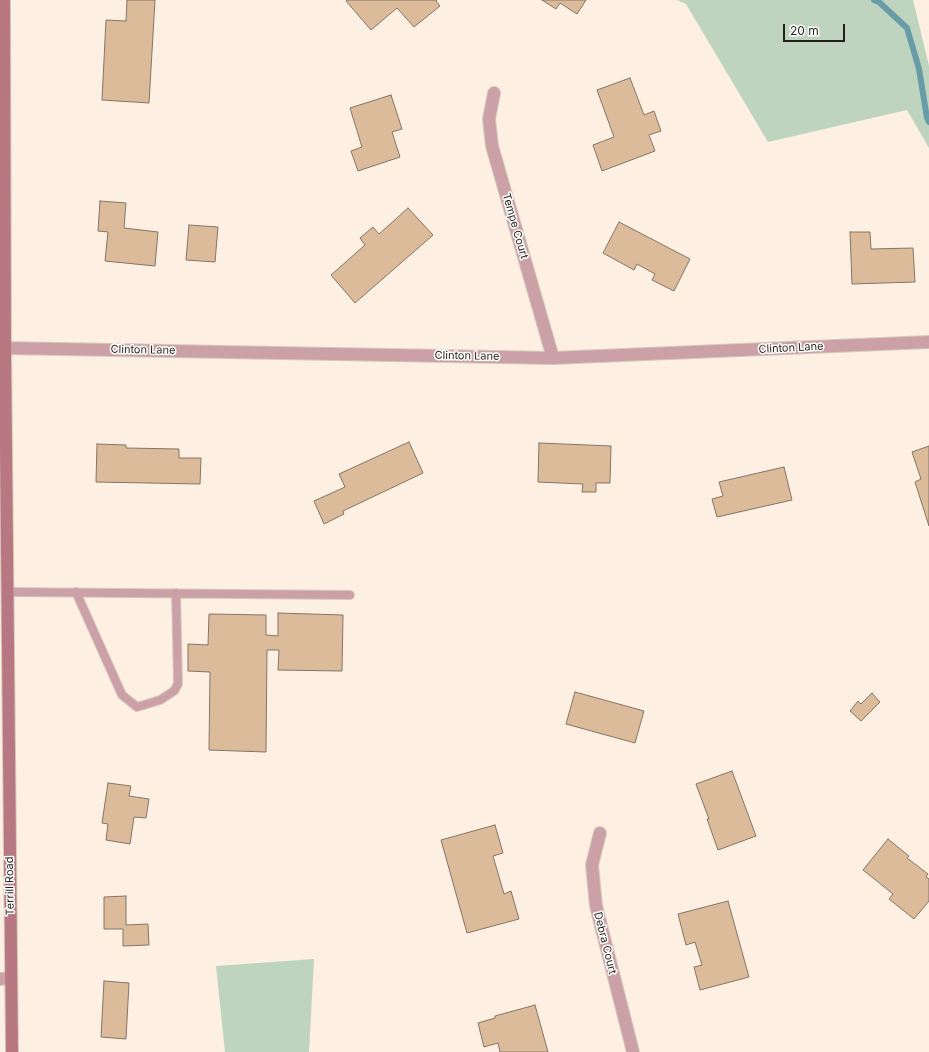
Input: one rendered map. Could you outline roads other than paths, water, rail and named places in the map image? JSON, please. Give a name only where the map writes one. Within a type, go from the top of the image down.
[{"type":"street","name":"Terrill Road","points":[[4,0],[5,348],[3,520],[7,592],[6,978],[12,1052]]},
{"type":"street","name":"Tempe Court","points":[[494,93],[489,119],[492,146],[553,358]]},
{"type":"street","name":"Clinton Lane","points":[[5,348],[553,358],[929,342]]},
{"type":"street","name":"Debra Court","points":[[600,833],[592,865],[596,906],[633,1052]]},
{"type":"lane","points":[[7,592],[350,595]]},
{"type":"lane","points":[[76,592],[122,695],[137,707],[160,700],[174,691],[178,684],[176,594]]},
{"type":"waterway","points":[[874,0],[879,2],[907,28],[919,69],[927,118],[929,122]]}]
